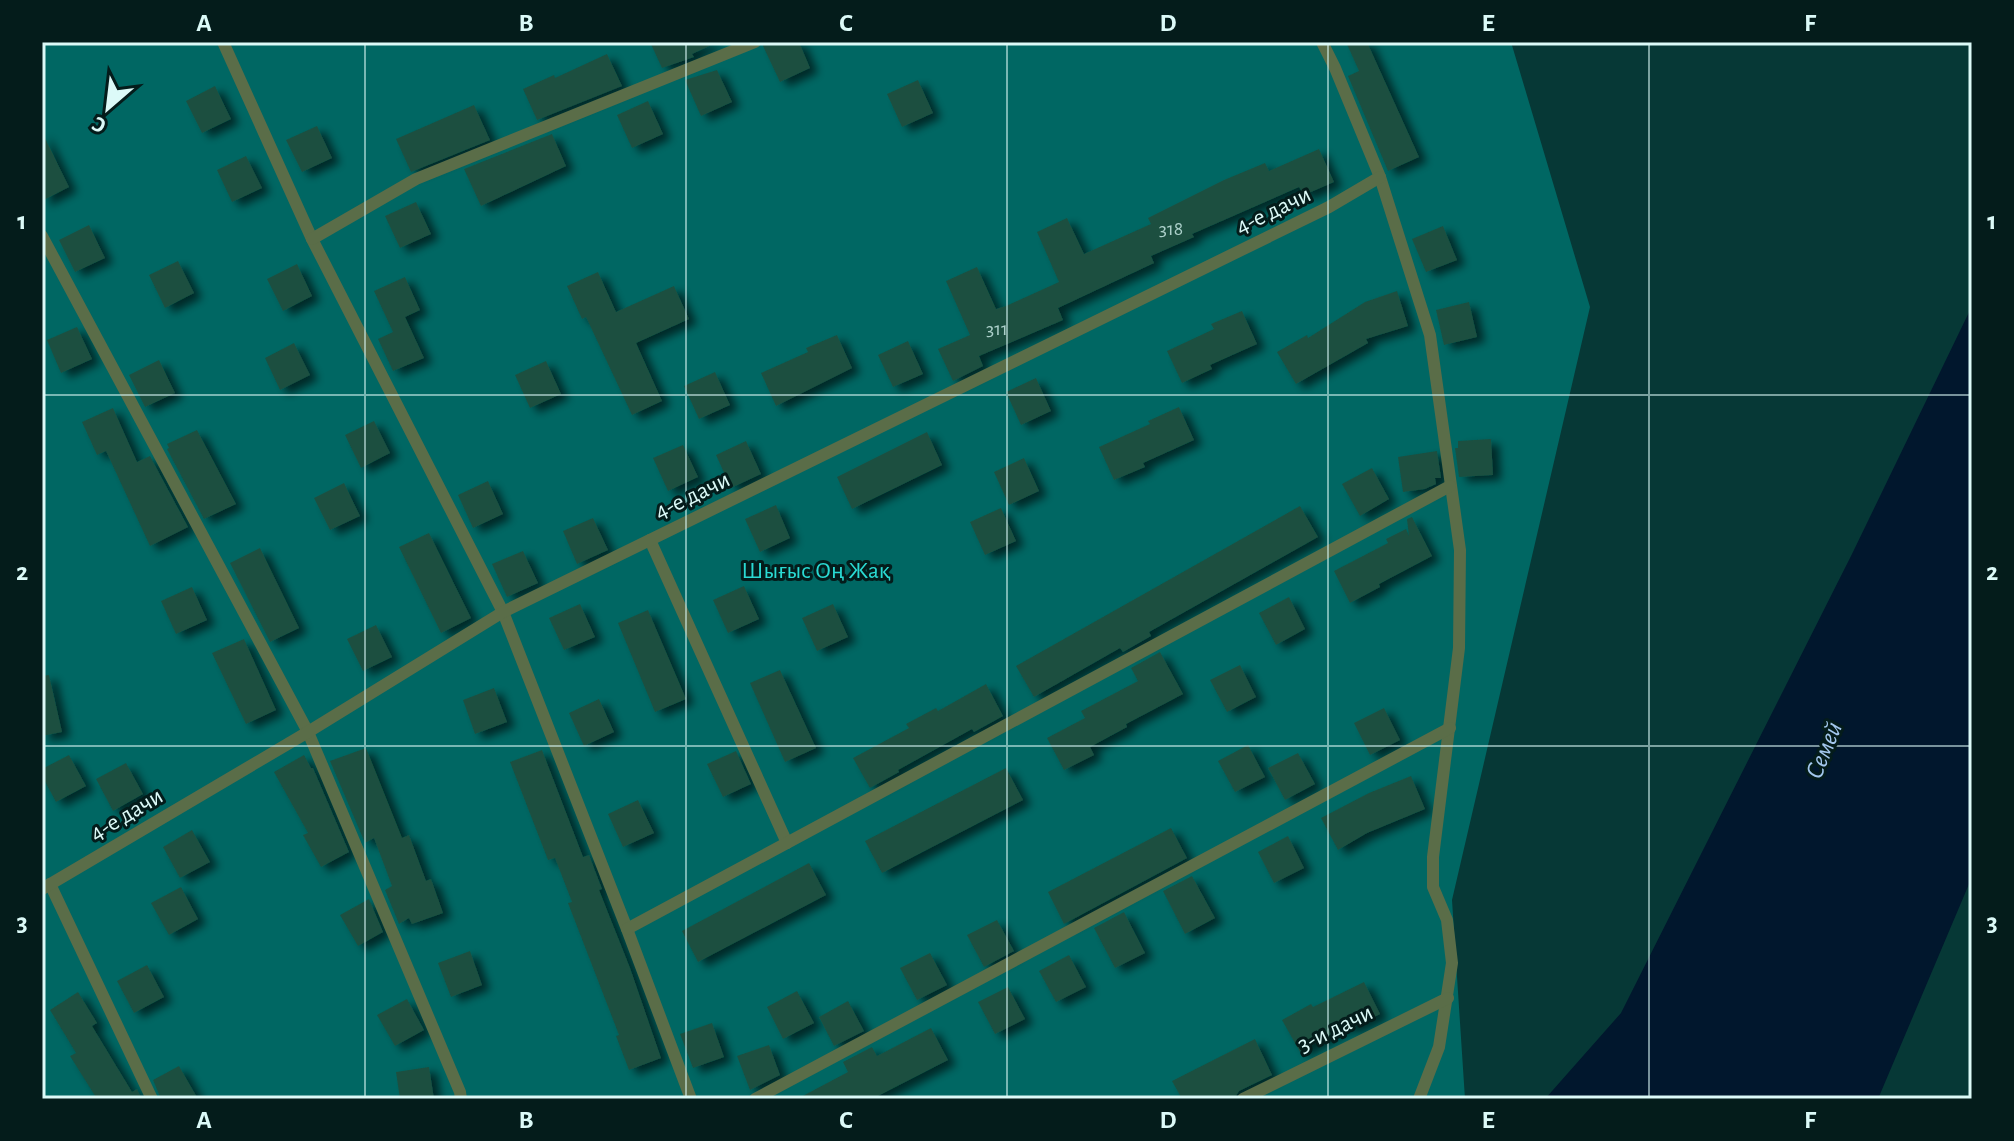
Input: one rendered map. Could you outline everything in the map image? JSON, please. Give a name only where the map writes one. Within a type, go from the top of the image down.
[{"type":"lane","points":[[223,42],[312,239],[503,612],[691,1099]]},
{"type":"lane","points":[[312,239],[416,179],[755,42]]},
{"type":"lane","points":[[1322,42],[1380,177],[1430,335],[1460,550],[1459,648],[1433,857],[1433,887],[1447,920],[1452,963],[1439,1047],[1419,1099]]},
{"type":"lane","name":"4-е дачи","points":[[46,886],[308,732],[503,612],[1315,214],[1380,177]]},
{"type":"lane","points":[[42,236],[308,732],[461,1099]]},
{"type":"lane","points":[[627,929],[1450,486]]},
{"type":"lane","points":[[650,540],[787,843]]},
{"type":"lane","points":[[755,1099],[1450,728]]},
{"type":"lane","points":[[46,886],[152,1099]]},
{"type":"lane","name":"3-и дачи","points":[[1243,1099],[1448,998]]},
{"type":"green space","name":"Шығыс Оң Жақ","points":[[42,42],[1511,42],[1590,307],[1452,900],[1465,1099],[42,1099]]},
{"type":"water","name":"Семей","points":[[1972,306],[1972,877],[1878,1099],[1545,1099],[1621,1013],[1852,554]]},
{"type":"building","points":[[650,42],[718,42],[692,54],[694,57],[662,68]]},
{"type":"building","points":[[764,42],[799,42],[810,68],[780,82],[763,46]]},
{"type":"building","points":[[1346,42],[1367,42],[1419,157],[1388,171],[1348,76],[1359,71]]},
{"type":"building","points":[[607,54],[622,86],[537,120],[523,89]]},
{"type":"building","points":[[717,70],[732,102],[701,116],[685,80]]},
{"type":"building","points":[[918,80],[933,113],[902,127],[887,94]]},
{"type":"building","points":[[215,86],[231,119],[202,133],[186,101]]},
{"type":"building","points":[[648,101],[663,134],[632,148],[617,115]]},
{"type":"building","points":[[474,105],[490,140],[411,172],[396,139]]},
{"type":"building","points":[[317,126],[332,158],[302,172],[286,140]]},
{"type":"building","points":[[42,132],[69,187],[42,201]]},
{"type":"building","points":[[552,134],[566,166],[481,206],[464,169]]},
{"type":"building","points":[[1319,149],[1334,182],[1304,195],[1299,187],[1192,234],[1194,237],[1151,256],[1154,263],[1058,308],[1063,320],[979,356],[983,366],[953,381],[938,349],[970,335],[946,281],[977,267],[996,309],[1006,306],[1059,282],[1037,232],[1067,218],[1084,254],[1151,224],[1148,218],[1224,180],[1265,163],[1269,171]]},
{"type":"building","points":[[246,156],[262,188],[232,202],[217,170]]},
{"type":"building","points":[[416,202],[431,234],[400,248],[385,216]]},
{"type":"building","points":[[89,225],[105,258],[75,272],[59,240]]},
{"type":"building","points":[[1443,226],[1457,260],[1426,272],[1412,239]]},
{"type":"building","points":[[178,261],[194,293],[165,308],[149,275]]},
{"type":"building","points":[[297,264],[312,296],[283,311],[267,279]]},
{"type":"building","points":[[598,272],[616,312],[674,286],[689,319],[636,343],[662,401],[632,415],[586,317],[582,319],[567,286]]},
{"type":"building","points":[[405,277],[420,310],[405,317],[424,358],[393,371],[378,339],[393,332],[374,291]]},
{"type":"building","points":[[1397,291],[1408,326],[1366,339],[1368,343],[1296,384],[1277,352],[1307,335],[1308,338],[1365,302]]},
{"type":"building","points":[[1469,302],[1477,337],[1444,345],[1436,310]]},
{"type":"building","points":[[1242,311],[1257,344],[1210,365],[1212,369],[1182,383],[1167,351],[1214,329],[1211,324]]},
{"type":"building","points":[[77,327],[92,359],[61,373],[47,340]]},
{"type":"building","points":[[837,335],[852,368],[776,406],[761,373]]},
{"type":"building","points":[[908,341],[923,374],[893,387],[878,355]]},
{"type":"building","points":[[294,343],[310,375],[280,390],[265,358]]},
{"type":"building","points":[[159,360],[175,393],[145,407],[129,375]]},
{"type":"building","points":[[546,361],[561,394],[530,408],[515,375]]},
{"type":"building","points":[[715,372],[730,405],[699,419],[684,386]]},
{"type":"building","points":[[1036,378],[1051,411],[1021,425],[1006,392]]},
{"type":"building","points":[[1179,407],[1194,440],[1114,480],[1099,447]]},
{"type":"building","points":[[113,408],[137,462],[150,456],[188,527],[150,546],[106,451],[97,455],[82,422]]},
{"type":"building","points":[[374,421],[390,453],[361,468],[345,435]]},
{"type":"building","points":[[197,430],[236,504],[204,519],[167,449],[167,444]]},
{"type":"building","points":[[927,432],[942,465],[852,509],[837,477]]},
{"type":"building","points":[[1491,439],[1493,475],[1459,477],[1455,448],[1458,448],[1458,441]]},
{"type":"building","points":[[746,441],[761,474],[731,488],[716,455]]},
{"type":"building","points":[[683,445],[698,477],[668,491],[653,458]]},
{"type":"building","points":[[1437,451],[1441,478],[1435,478],[1436,484],[1425,489],[1403,492],[1398,457]]},
{"type":"building","points":[[1024,458],[1039,491],[1009,505],[994,472]]},
{"type":"building","points":[[1372,468],[1389,499],[1360,516],[1342,484]]},
{"type":"building","points":[[488,481],[503,514],[473,528],[458,495]]},
{"type":"building","points":[[344,483],[360,516],[330,530],[314,498]]},
{"type":"building","points":[[776,505],[790,538],[760,552],[745,519]]},
{"type":"building","points":[[1300,506],[1318,537],[1149,632],[1151,636],[1123,652],[1120,648],[1034,697],[1016,666]]},
{"type":"building","points":[[1001,508],[1016,541],[985,555],[970,522]]},
{"type":"building","points":[[1412,517],[1432,556],[1350,603],[1334,571],[1388,543],[1386,539],[1406,529],[1409,536],[1407,519]]},
{"type":"building","points":[[593,518],[608,550],[577,564],[563,531]]},
{"type":"building","points":[[429,533],[471,618],[441,633],[399,547]]},
{"type":"building","points":[[260,548],[299,628],[270,642],[230,563]]},
{"type":"building","points":[[523,551],[538,583],[507,597],[492,564]]},
{"type":"building","points":[[744,586],[759,619],[728,633],[713,600]]},
{"type":"building","points":[[192,587],[207,620],[176,634],[161,601]]},
{"type":"building","points":[[1289,597],[1305,629],[1276,645],[1259,613]]},
{"type":"building","points":[[580,604],[595,637],[564,650],[549,618]]},
{"type":"building","points":[[833,604],[848,637],[817,651],[802,618]]},
{"type":"building","points":[[648,610],[686,699],[655,712],[618,623]]},
{"type":"building","points":[[376,625],[392,657],[363,671],[347,639]]},
{"type":"building","points":[[244,639],[276,710],[246,724],[212,653]]},
{"type":"building","points":[[1160,652],[1183,694],[1126,724],[1127,727],[1090,747],[1094,755],[1064,770],[1047,738],[1085,718],[1081,711],[1138,681],[1131,668]]},
{"type":"building","points":[[1240,665],[1256,697],[1227,712],[1210,680]]},
{"type":"building","points":[[780,670],[816,748],[785,762],[750,683]]},
{"type":"building","points":[[49,675],[62,732],[42,736],[42,676]]},
{"type":"building","points":[[986,684],[1003,716],[974,732],[972,729],[870,788],[853,758],[909,728],[906,724],[936,708],[938,711]]},
{"type":"building","points":[[494,688],[507,722],[475,734],[463,700]]},
{"type":"building","points":[[599,699],[614,732],[584,746],[569,713]]},
{"type":"building","points":[[1384,708],[1400,740],[1370,755],[1354,723]]},
{"type":"building","points":[[1248,745],[1265,777],[1235,792],[1218,761]]},
{"type":"building","points":[[366,748],[402,838],[409,835],[426,881],[431,879],[443,913],[412,924],[409,918],[399,924],[385,890],[392,886],[374,838],[365,843],[330,761]]},
{"type":"building","points":[[542,750],[583,857],[589,855],[661,1058],[629,1070],[616,1036],[619,1035],[568,903],[572,902],[555,858],[548,860],[510,762]]},
{"type":"building","points":[[736,751],[751,784],[723,797],[707,764]]},
{"type":"building","points":[[1298,753],[1315,784],[1285,800],[1268,768]]},
{"type":"building","points":[[69,755],[86,786],[56,802],[42,776],[42,769]]},
{"type":"building","points":[[304,755],[313,768],[349,852],[321,867],[303,835],[308,833],[274,772]]},
{"type":"building","points":[[126,763],[143,794],[113,811],[96,779]]},
{"type":"building","points":[[1006,768],[1023,800],[882,873],[865,841]]},
{"type":"building","points":[[1411,776],[1425,809],[1367,833],[1338,850],[1321,818]]},
{"type":"building","points":[[638,800],[654,833],[623,847],[608,814]]},
{"type":"building","points":[[1171,828],[1187,858],[1064,924],[1048,892]]},
{"type":"building","points":[[192,830],[210,862],[180,878],[163,847]]},
{"type":"building","points":[[1288,836],[1304,868],[1274,883],[1258,852]]},
{"type":"building","points":[[809,863],[826,895],[698,962],[682,931]]},
{"type":"building","points":[[1192,876],[1215,918],[1185,934],[1163,891]]},
{"type":"building","points":[[181,887],[198,919],[169,935],[151,903]]},
{"type":"building","points":[[369,899],[383,932],[358,946],[340,915]]},
{"type":"building","points":[[1124,912],[1145,953],[1115,968],[1094,928]]},
{"type":"building","points":[[997,920],[1014,951],[984,967],[967,935]]},
{"type":"building","points":[[470,951],[482,985],[451,997],[438,963]]},
{"type":"building","points":[[930,953],[947,985],[917,1000],[900,968]]},
{"type":"building","points":[[1069,955],[1086,987],[1056,1002],[1039,971]]},
{"type":"building","points":[[147,965],[164,997],[134,1013],[117,981]]},
{"type":"building","points":[[1364,982],[1380,1014],[1350,1029],[1348,1025],[1300,1052],[1282,1020]]},
{"type":"building","points":[[1008,987],[1025,1019],[995,1034],[978,1002]]},
{"type":"building","points":[[797,991],[814,1023],[783,1039],[767,1007]]},
{"type":"building","points":[[78,992],[97,1023],[92,1026],[132,1092],[137,1089],[142,1099],[97,1099],[70,1056],[76,1053],[50,1010]]},
{"type":"building","points":[[407,999],[424,1030],[395,1046],[377,1015]]},
{"type":"building","points":[[848,1001],[864,1031],[834,1046],[819,1017]]},
{"type":"building","points":[[712,1023],[724,1057],[693,1068],[680,1034]]},
{"type":"building","points":[[931,1028],[948,1060],[872,1099],[797,1099],[848,1072],[843,1062],[872,1047],[877,1056]]},
{"type":"building","points":[[1255,1039],[1272,1075],[1239,1091],[1234,1099],[1182,1099],[1172,1081]]},
{"type":"building","points":[[769,1045],[780,1075],[750,1090],[737,1056]]},
{"type":"building","points":[[179,1066],[198,1099],[161,1099],[153,1080]]},
{"type":"building","points":[[429,1067],[434,1099],[400,1099],[396,1072]]}]
